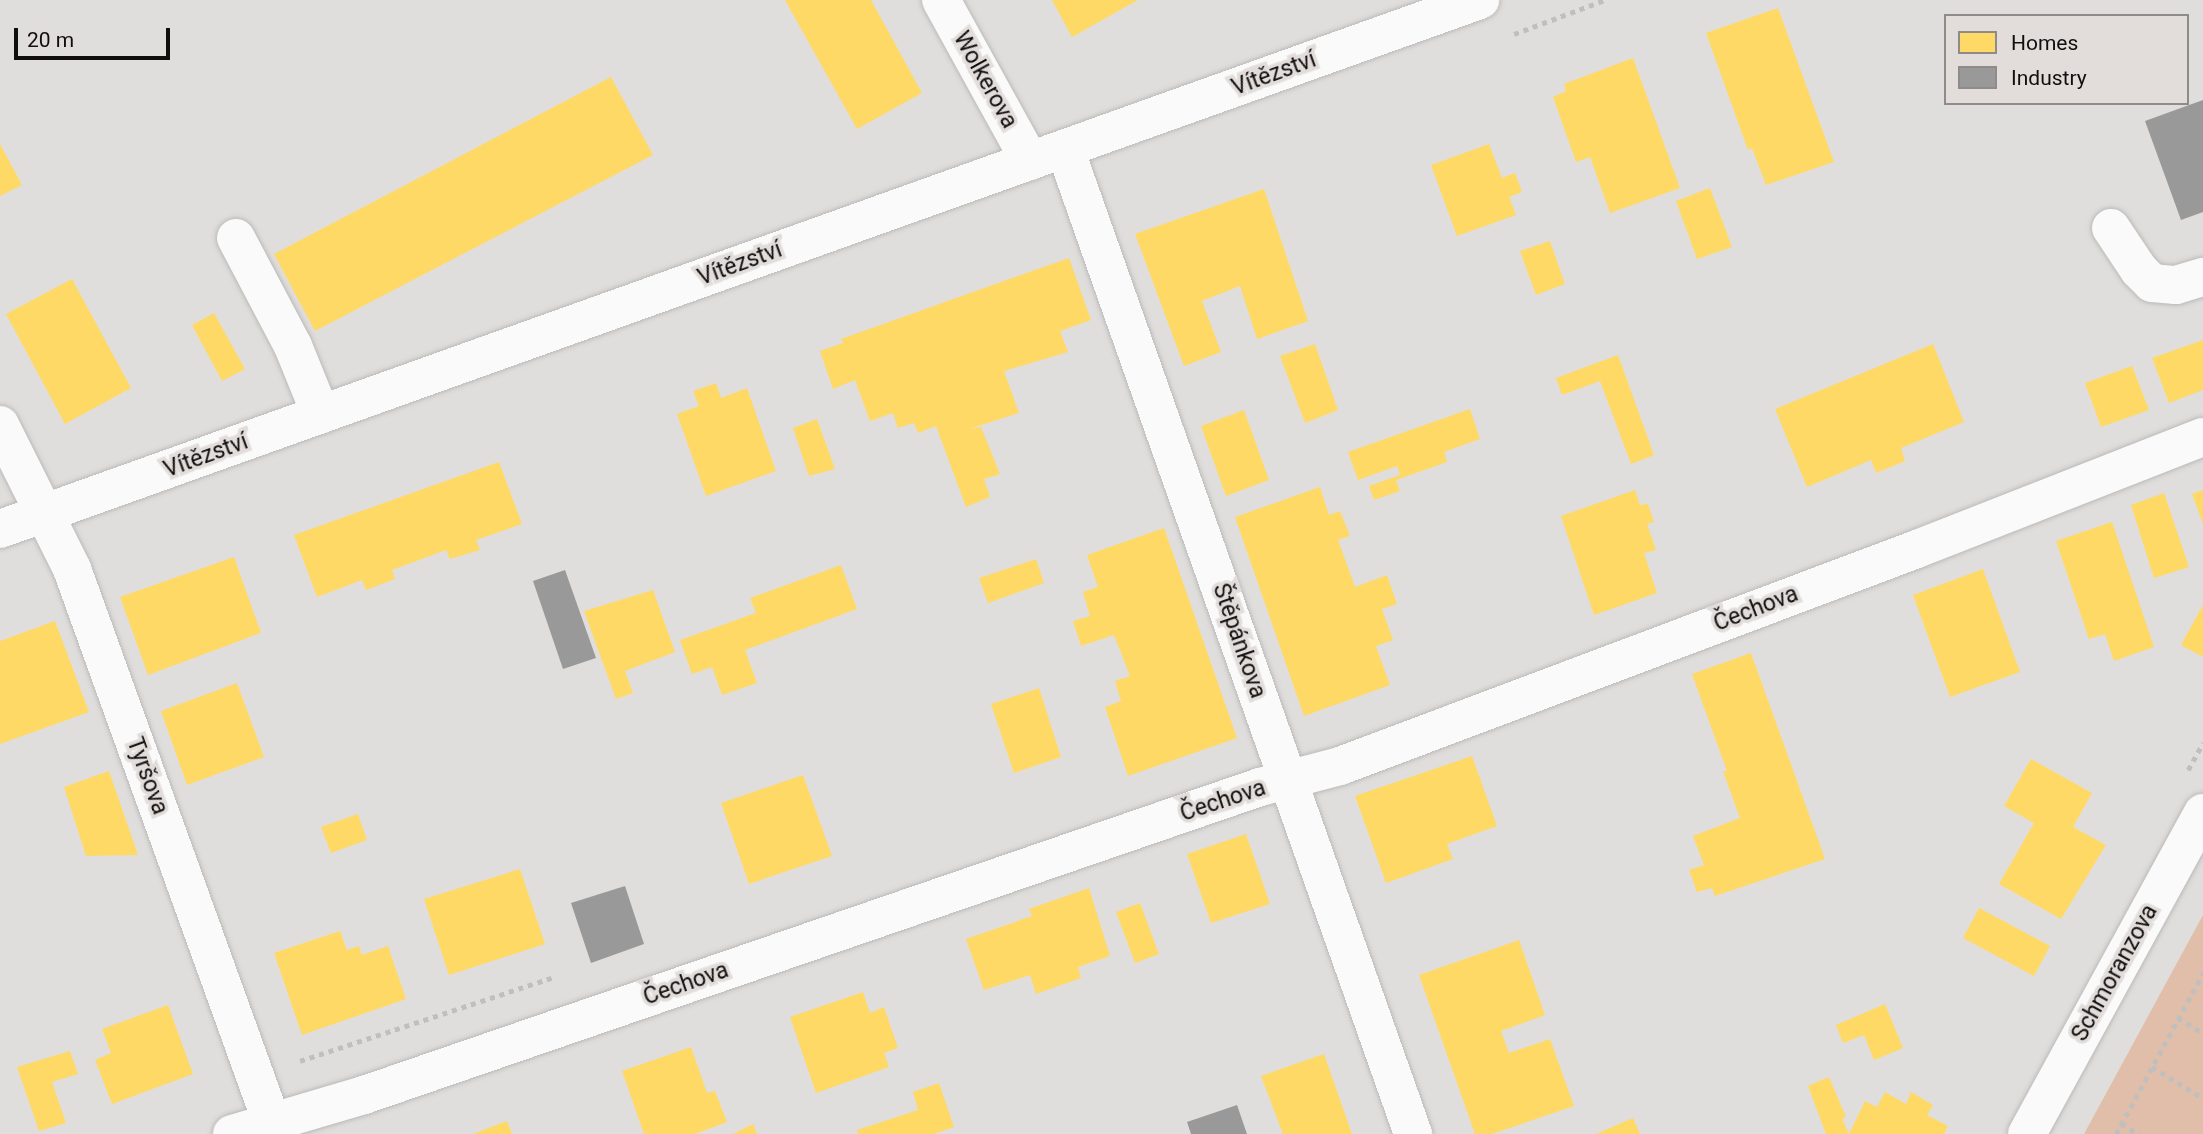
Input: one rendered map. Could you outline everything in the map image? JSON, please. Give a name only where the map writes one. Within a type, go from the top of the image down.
[{"type":"street","name":"Wolkerova","points":[[941,0],[1047,155]]},
{"type":"street","name":"Vítězství","points":[[0,529],[1479,0]]},
{"type":"street","name":"Štěpánkova","points":[[1047,155],[1288,781],[1413,1134]]},
{"type":"street","points":[[2111,228],[2138,270],[2152,283],[2176,285],[2203,277]]},
{"type":"street","points":[[236,238],[293,346],[321,415]]},
{"type":"street","name":"Tyršova","points":[[0,425],[72,569],[274,1128]]},
{"type":"street","name":"Čechova","points":[[232,1134],[274,1128],[377,1090],[1247,791],[1353,761],[1917,549],[2203,437]]},
{"type":"street","name":"Schmoranzova","points":[[2026,1134],[2203,813]]},
{"type":"path","points":[[2116,1134],[2203,973]]},
{"type":"path","points":[[2178,1018],[2203,1032]]},
{"type":"path","points":[[2152,1067],[2203,1098]]},
{"type":"path","points":[[2121,1124],[2139,1134]]},
{"type":"shaded area","points":[[2203,915],[2203,1134],[2084,1134]]},
{"type":"building: Homes","points":[[785,0],[871,0],[922,93],[857,129]]},
{"type":"building: Homes","points":[[1052,0],[1138,0],[1072,37]]},
{"type":"building: Homes","points":[[1778,8],[1834,162],[1766,185],[1752,148],[1748,150],[1706,33]]},
{"type":"building: Homes","points":[[1633,58],[1680,188],[1610,213],[1590,157],[1576,162],[1553,97],[1566,91],[1564,84]]},
{"type":"building: Homes","points":[[611,77],[653,155],[315,331],[274,254]]},
{"type":"building: Homes","points":[[0,144],[22,185],[0,196]]},
{"type":"building: Homes","points":[[1489,144],[1502,178],[1515,173],[1522,192],[1509,197],[1516,215],[1457,236],[1431,165]]},
{"type":"building: Homes","points":[[1710,188],[1732,247],[1697,259],[1676,201]]},
{"type":"building: Homes","points":[[1264,189],[1308,321],[1257,339],[1240,286],[1202,301],[1221,352],[1184,366],[1135,234]]},
{"type":"building: Homes","points":[[1550,241],[1565,284],[1536,295],[1520,251]]},
{"type":"building: Homes","points":[[1069,258],[1091,320],[1060,331],[1068,352],[1004,371],[1019,413],[969,429],[981,427],[1000,474],[984,479],[990,497],[966,507],[936,426],[918,433],[914,423],[898,428],[893,413],[870,421],[855,380],[833,389],[820,351],[843,343],[841,339]]},
{"type":"building: Homes","points":[[72,279],[131,388],[65,424],[6,314]]},
{"type":"building: Homes","points":[[214,313],[245,369],[222,381],[192,325]]},
{"type":"building: Homes","points":[[2203,340],[2203,390],[2169,403],[2152,358]]},
{"type":"building: Homes","points":[[1315,344],[1338,410],[1305,423],[1280,356]]},
{"type":"building: Homes","points":[[1933,344],[1964,422],[1901,448],[1905,461],[1876,473],[1871,460],[1807,487],[1775,409]]},
{"type":"building: Homes","points":[[1618,355],[1654,455],[1631,464],[1600,381],[1562,395],[1556,378]]},
{"type":"building: Homes","points":[[2132,366],[2149,410],[2101,427],[2085,383]]},
{"type":"building: Homes","points":[[716,383],[721,398],[747,388],[776,471],[706,496],[677,414],[699,406],[693,391]]},
{"type":"building: Homes","points":[[1470,409],[1480,439],[1444,452],[1447,462],[1396,480],[1400,491],[1374,500],[1369,486],[1400,475],[1397,466],[1358,480],[1348,452]]},
{"type":"building: Homes","points":[[1244,410],[1269,480],[1226,496],[1201,426]]},
{"type":"building: Homes","points":[[817,419],[835,469],[809,476],[793,428]]},
{"type":"building: Homes","points":[[499,462],[522,524],[476,540],[480,550],[450,559],[446,550],[392,570],[395,579],[366,590],[362,580],[317,597],[294,535]]},
{"type":"building: Homes","points":[[1320,487],[1329,515],[1340,511],[1350,536],[1338,540],[1355,587],[1387,575],[1397,604],[1382,609],[1393,640],[1376,646],[1390,685],[1304,716],[1235,517]]},
{"type":"building: Homes","points":[[1635,490],[1640,505],[1648,504],[1654,522],[1647,524],[1656,550],[1644,553],[1657,593],[1594,615],[1561,516]]},
{"type":"building: Homes","points":[[2203,490],[2203,524],[2192,494]]},
{"type":"building: Homes","points":[[2164,493],[2189,567],[2154,578],[2131,505]]},
{"type":"building: Homes","points":[[2112,522],[2154,647],[2114,661],[2105,634],[2089,639],[2056,541]]},
{"type":"building: Homes","points":[[1164,528],[1237,738],[1128,776],[1105,707],[1121,701],[1115,681],[1130,676],[1114,635],[1081,646],[1073,621],[1090,616],[1083,592],[1098,587],[1087,555]]},
{"type":"building: Homes","points":[[234,557],[261,633],[148,675],[120,597]]},
{"type":"building: Homes","points":[[1036,559],[1044,583],[988,603],[979,578]]},
{"type":"building: Homes","points":[[841,565],[857,609],[745,650],[757,683],[722,695],[712,667],[692,674],[680,640],[756,613],[750,598]]},
{"type":"building: Homes","points":[[1983,569],[2020,672],[1950,697],[1913,595]]},
{"type":"building: Homes","points":[[653,590],[675,652],[625,671],[633,693],[616,699],[584,611]]},
{"type":"building: Homes","points":[[2203,605],[2203,657],[2181,645]]},
{"type":"building: Homes","points":[[55,621],[89,712],[0,744],[0,641]]},
{"type":"building: Homes","points":[[1751,653],[1825,859],[1715,896],[1712,888],[1697,892],[1689,870],[1704,865],[1693,836],[1740,818],[1723,771],[1727,771],[1692,674]]},
{"type":"building: Homes","points":[[237,683],[264,757],[187,785],[161,711]]},
{"type":"building: Homes","points":[[1039,688],[1061,757],[1014,773],[991,704]]},
{"type":"building: Homes","points":[[1472,756],[1497,826],[1447,844],[1453,859],[1386,883],[1355,796]]},
{"type":"building: Homes","points":[[2031,759],[2092,793],[2073,827],[2106,845],[2061,919],[1999,884],[2034,823],[2004,806]]},
{"type":"building: Homes","points":[[109,771],[138,855],[86,856],[64,787]]},
{"type":"building: Homes","points":[[803,775],[832,856],[749,884],[721,803]]},
{"type":"building: Homes","points":[[358,814],[367,840],[331,853],[321,827]]},
{"type":"building: Homes","points":[[1246,834],[1270,904],[1211,923],[1187,854]]},
{"type":"building: Homes","points":[[520,869],[545,944],[449,975],[424,899]]},
{"type":"building: Homes","points":[[1089,888],[1110,956],[1078,967],[1081,978],[1036,994],[1030,975],[984,990],[966,939],[1032,916],[1029,909]]},
{"type":"building: Homes","points":[[1140,903],[1159,954],[1135,963],[1116,912]]},
{"type":"building: Homes","points":[[1979,908],[2050,946],[2034,976],[1963,938]]},
{"type":"building: Homes","points":[[340,931],[347,950],[359,946],[362,955],[388,946],[406,999],[302,1035],[274,953]]},
{"type":"building: Homes","points":[[1519,940],[1545,1015],[1501,1031],[1509,1053],[1550,1039],[1574,1106],[1492,1134],[1475,1134],[1419,975]]},
{"type":"building: Homes","points":[[863,992],[870,1013],[884,1007],[898,1048],[884,1053],[889,1067],[816,1093],[790,1017]]},
{"type":"building: Homes","points":[[1885,1004],[1903,1048],[1874,1060],[1864,1035],[1843,1043],[1836,1025]]},
{"type":"building: Homes","points":[[168,1005],[193,1074],[112,1104],[95,1060],[111,1053],[102,1029]]},
{"type":"building: Homes","points":[[691,1047],[707,1093],[715,1091],[727,1122],[695,1134],[644,1134],[622,1071]]},
{"type":"building: Homes","points":[[70,1051],[78,1074],[52,1082],[66,1123],[39,1131],[17,1067]]},
{"type":"building: Homes","points":[[1324,1054],[1352,1134],[1283,1134],[1261,1076]]},
{"type":"building: Homes","points":[[1829,1077],[1846,1117],[1842,1119],[1849,1134],[1826,1134],[1808,1086]]},
{"type":"building: Homes","points":[[939,1083],[954,1127],[934,1134],[858,1134],[857,1130],[918,1110],[913,1092]]},
{"type":"building: Homes","points":[[1885,1092],[1906,1104],[1911,1092],[1933,1105],[1927,1115],[1948,1126],[1944,1134],[1849,1134],[1865,1101],[1877,1107]]},
{"type":"building: Homes","points":[[1633,1118],[1640,1134],[1596,1134]]},
{"type":"building: Homes","points":[[507,1121],[512,1134],[473,1134]]},
{"type":"building: Homes","points":[[753,1124],[757,1134],[733,1134]]},
{"type":"building: Industry","points":[[2203,100],[2203,212],[2181,220],[2145,121]]},
{"type":"building: Industry","points":[[565,570],[596,658],[563,669],[533,581]]},
{"type":"building: Industry","points":[[625,886],[644,944],[591,963],[571,903]]},
{"type":"building: Industry","points":[[1237,1105],[1247,1134],[1191,1134],[1187,1122]]}]
